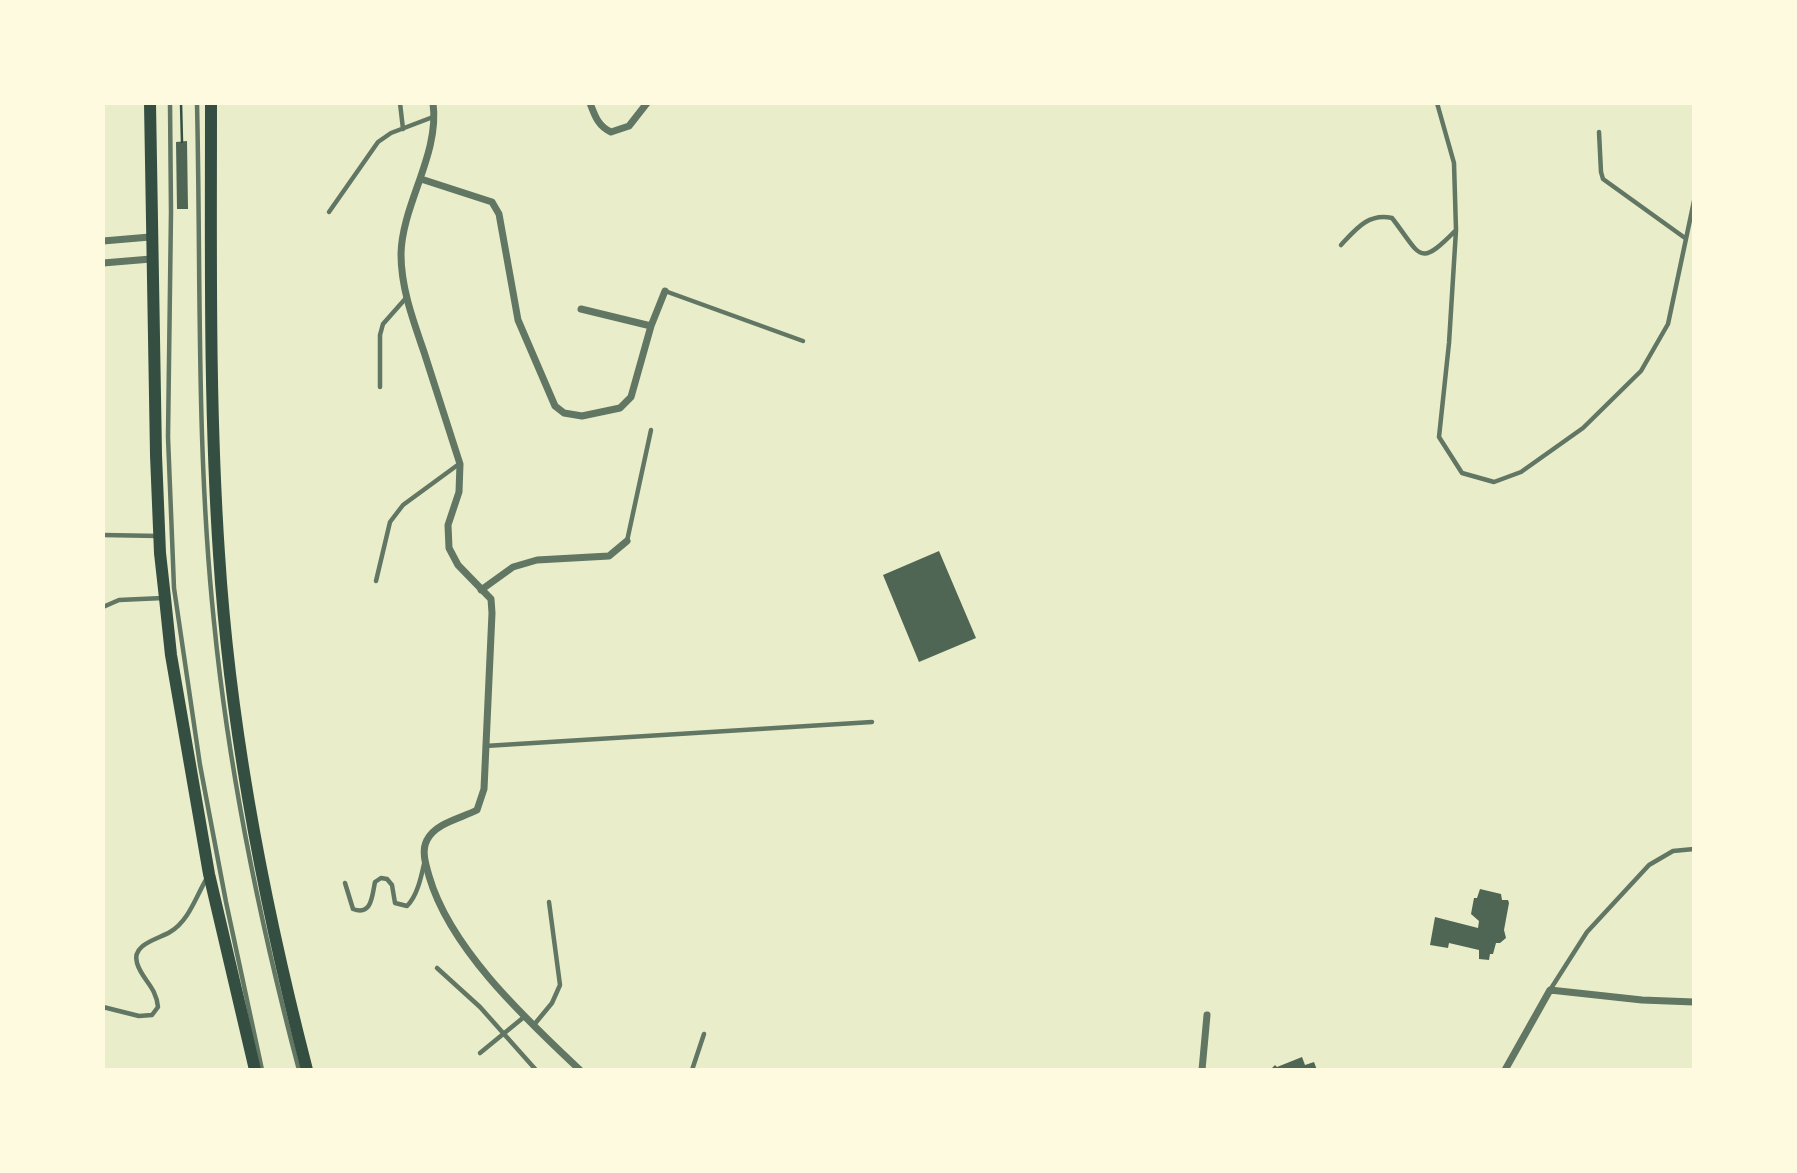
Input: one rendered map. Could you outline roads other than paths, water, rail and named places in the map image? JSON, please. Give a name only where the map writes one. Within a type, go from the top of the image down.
[{"type":"main road","points":[[150,103],[150,237],[159,536],[165,598],[209,874],[255,1070]]},
{"type":"main road","points":[[211,103],[215,493],[231,679],[241,760],[259,864],[281,970],[307,1070]]},
{"type":"street","points":[[433,103],[435,116],[401,253],[406,298],[460,464],[459,492],[448,525],[449,548],[458,565],[491,598],[492,613],[484,789],[477,810],[432,832],[425,843],[424,860],[433,892],[450,923],[483,971],[524,1017],[580,1070]]},
{"type":"street","points":[[590,103],[597,122],[611,132],[629,125],[647,103]]},
{"type":"street","points":[[421,179],[492,202],[499,214],[518,320],[555,406],[564,413],[582,416],[620,408],[631,397],[651,326],[665,291]]},
{"type":"street","points":[[103,241],[150,237]]},
{"type":"street","points":[[103,264],[151,259]]},
{"type":"street","points":[[581,309],[651,326]]},
{"type":"street","points":[[481,590],[513,567],[537,560],[609,555],[627,541]]},
{"type":"street","points":[[1505,1070],[1550,990],[1642,1000],[1694,1002]]},
{"type":"street","points":[[1202,1070],[1207,1015]]},
{"type":"lane","points":[[170,103],[168,437],[174,587],[200,765],[262,1070]]},
{"type":"lane","points":[[197,103],[203,460],[214,623],[232,760],[253,877],[299,1070]]},
{"type":"lane","points":[[400,103],[403,129]]},
{"type":"lane","points":[[1437,103],[1454,163],[1456,230],[1449,344],[1439,437],[1462,473],[1494,482],[1521,472],[1583,428],[1641,371],[1668,324],[1694,201]]},
{"type":"lane","points":[[328,212],[378,142],[391,133],[435,116]]},
{"type":"lane","points":[[1599,132],[1603,179],[1685,238]]},
{"type":"lane","points":[[1341,245],[1368,219],[1381,216],[1392,218],[1419,253],[1426,255],[1434,252],[1456,230]]},
{"type":"lane","points":[[665,291],[803,341]]},
{"type":"lane","points":[[380,387],[380,335],[383,324],[406,298]]},
{"type":"lane","points":[[627,541],[651,430]]},
{"type":"lane","points":[[376,581],[390,522],[402,505],[460,464]]},
{"type":"lane","points":[[103,535],[159,536]]},
{"type":"lane","points":[[103,607],[119,600],[165,598]]},
{"type":"lane","points":[[484,746],[872,722]]},
{"type":"lane","points":[[1550,990],[1587,932],[1649,865],[1673,851],[1694,849]]},
{"type":"lane","points":[[345,883],[353,909],[367,909],[371,904],[375,882],[381,878],[387,879],[392,885],[395,902],[407,906],[411,903],[422,877],[424,860]]},
{"type":"lane","points":[[103,1007],[139,1016],[152,1015],[158,1007],[157,995],[137,963],[136,954],[142,945],[172,932],[182,922],[209,874]]},
{"type":"lane","points":[[533,1026],[552,1003],[561,985],[549,902]]},
{"type":"lane","points":[[437,968],[480,1007],[536,1070]]},
{"type":"lane","points":[[480,1053],[524,1017]]},
{"type":"lane","points":[[692,1070],[704,1034]]}]
